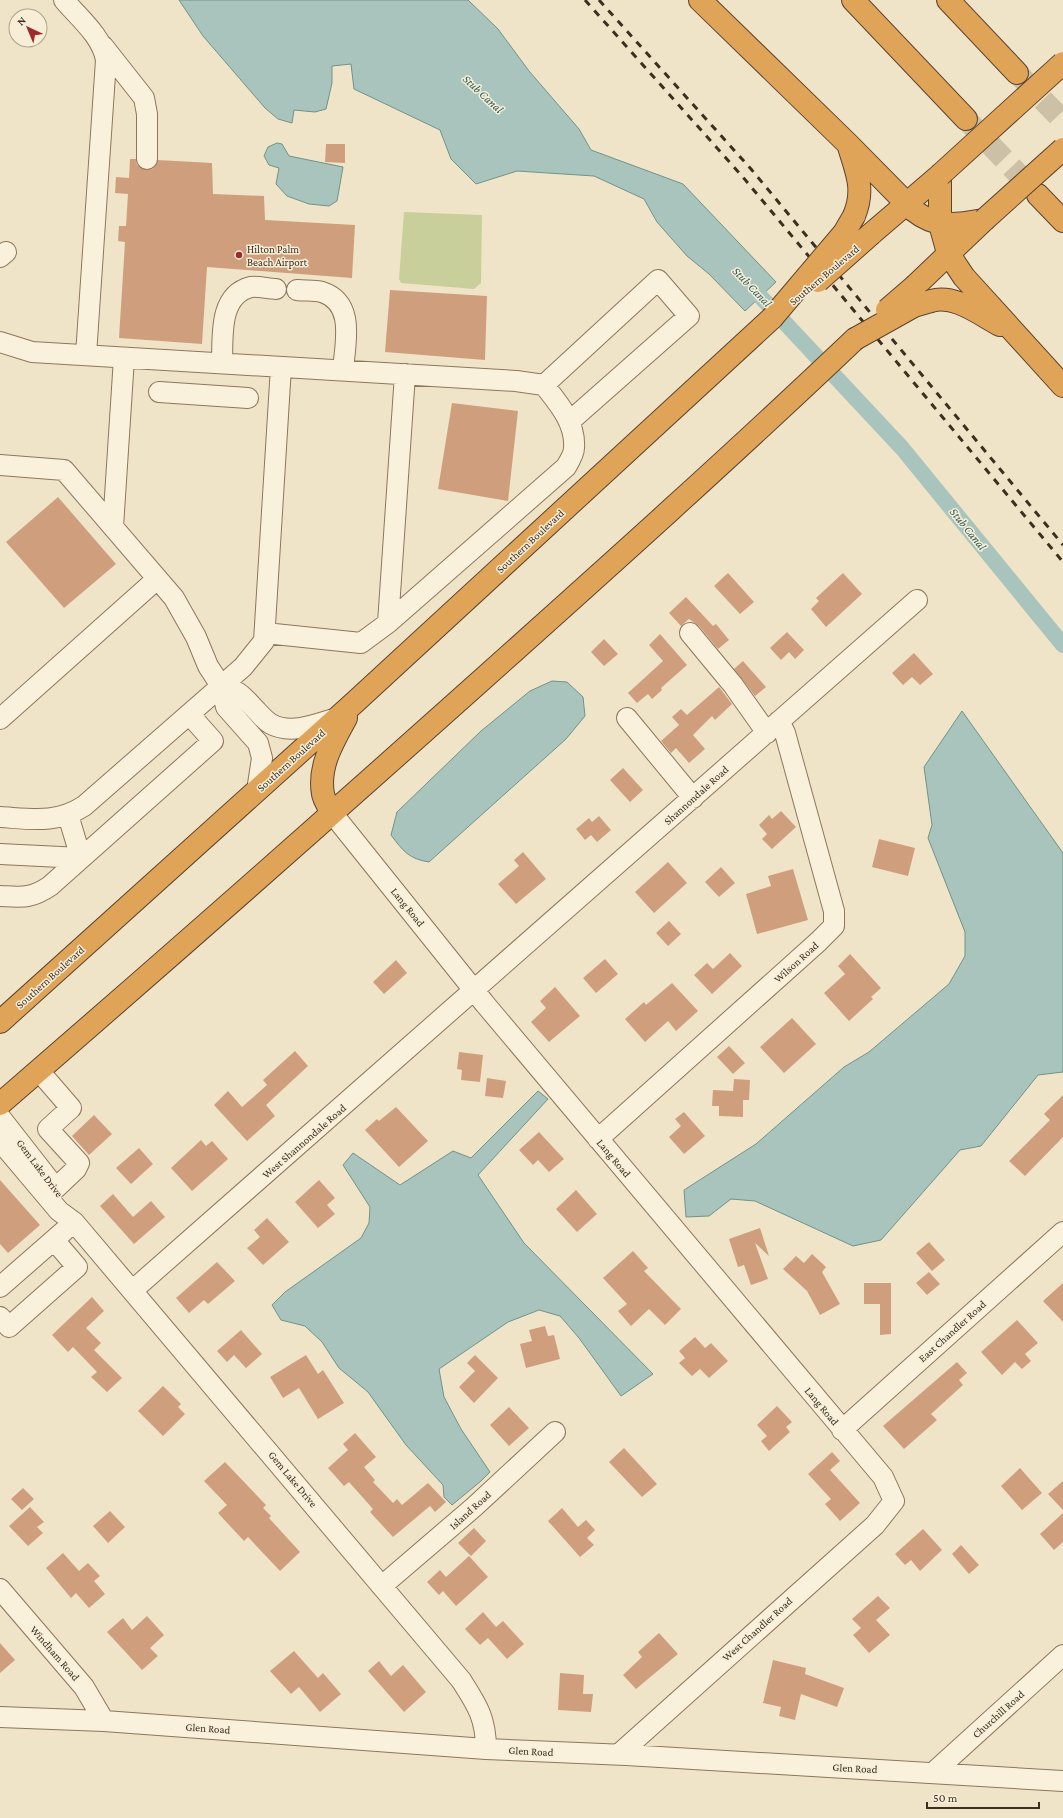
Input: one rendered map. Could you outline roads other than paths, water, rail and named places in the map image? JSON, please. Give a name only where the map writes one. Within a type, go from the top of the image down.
[{"type":"highway","points":[[700,0],[848,144],[906,204],[920,216],[940,224],[951,225],[984,220]]},
{"type":"highway","points":[[853,0],[966,119]]},
{"type":"highway","points":[[948,0],[1017,73]]},
{"type":"highway","name":"Southern Boulevard","points":[[0,1022],[354,703],[772,318],[940,175],[1063,63]]},
{"type":"highway","points":[[772,318],[844,233],[854,216],[861,194],[858,176],[848,144]]},
{"type":"highway","points":[[0,1104],[332,813],[782,408],[855,339],[916,285],[948,253],[1063,149]]},
{"type":"highway","points":[[940,175],[940,224],[948,253],[964,277],[1063,386]]},
{"type":"highway","points":[[1038,195],[1063,221]]},
{"type":"highway","points":[[855,339],[914,306],[930,301],[942,300],[964,305],[1017,334]]},
{"type":"highway","points":[[332,813],[323,795],[322,774],[329,749],[354,703]]},
{"type":"street","points":[[64,0],[98,39],[144,98],[147,114],[147,159]]},
{"type":"street","points":[[86,355],[106,60],[98,39]]},
{"type":"street","points":[[544,385],[658,280],[689,316],[569,422]]},
{"type":"street","points":[[222,363],[224,315],[231,301],[236,295],[251,287],[276,289]]},
{"type":"street","points":[[297,290],[321,292],[332,297],[339,304],[345,316],[347,326],[343,370]]},
{"type":"street","points":[[0,342],[32,352],[516,381],[544,385],[561,406],[573,431],[574,449],[566,468],[388,623],[360,643],[265,633]]},
{"type":"street","points":[[113,527],[124,358]]},
{"type":"street","points":[[0,817],[52,820],[68,815],[84,806],[243,667],[258,651],[264,641],[265,633],[281,367]]},
{"type":"street","points":[[388,623],[405,374]]},
{"type":"street","points":[[159,392],[248,398]]},
{"type":"street","points":[[0,465],[64,470],[174,598],[196,637],[208,666],[221,686],[226,708],[258,743],[262,758],[257,791]]},
{"type":"street","points":[[0,719],[158,579]]},
{"type":"street","name":"Shannondale Road","points":[[475,991],[917,600]]},
{"type":"street","name":"Wilson Road","points":[[598,1139],[834,926],[834,911],[785,733],[773,727],[733,685],[690,633]]},
{"type":"street","points":[[221,686],[237,690],[263,718],[278,726],[300,728],[337,718]]},
{"type":"street","points":[[0,896],[26,898],[38,895],[213,741],[189,714]]},
{"type":"street","points":[[627,718],[693,798]]},
{"type":"street","name":"Lang Road","points":[[332,813],[475,991],[883,1477],[894,1501]]},
{"type":"street","points":[[68,815],[81,858]]},
{"type":"street","points":[[0,854],[81,858]]},
{"type":"street","name":"West Shannondale Road","points":[[133,1290],[475,991]]},
{"type":"street","points":[[39,1070],[71,1108],[48,1129],[79,1163],[76,1169],[56,1188]]},
{"type":"street","name":"Gem Lake Drive","points":[[0,1117],[56,1188],[67,1204],[74,1222]]},
{"type":"street","name":"Gem Lake Drive","points":[[0,1141],[59,1211],[74,1222],[133,1290],[383,1586],[465,1686],[481,1713],[486,1729],[486,1749]]},
{"type":"street","points":[[0,1287],[74,1222]]},
{"type":"street","name":"East Chandler Road","points":[[842,1430],[1063,1232]]},
{"type":"street","points":[[0,1317],[9,1327],[77,1267],[54,1240]]},
{"type":"street","name":"Island Road","points":[[383,1586],[474,1507],[555,1432]]},
{"type":"street","name":"West Chandler Road","points":[[618,1755],[875,1525],[894,1501]]},
{"type":"street","name":"Windham Road","points":[[0,1589],[84,1687],[104,1721]]},
{"type":"street","name":"Churchill Road","points":[[932,1773],[1063,1655]]},
{"type":"street","name":"Glen Road","points":[[0,1717],[104,1721],[486,1749],[618,1755],[1063,1781]]},
{"type":"water","points":[[179,0],[468,0],[498,29],[529,71],[579,129],[591,150],[683,184],[776,282],[745,311],[709,274],[687,256],[657,222],[644,199],[594,176],[517,171],[476,184],[451,159],[440,130],[354,89],[351,64],[332,66],[332,83],[326,109],[315,112],[294,110],[292,123],[278,119],[265,108],[203,36]]},
{"type":"water","points":[[277,143],[282,144],[289,156],[343,167],[337,201],[329,206],[309,204],[287,196],[276,184],[279,168],[269,165],[264,156],[268,147]]},
{"type":"water","points":[[552,681],[567,682],[583,697],[585,716],[566,739],[429,862],[416,859],[399,846],[391,835],[397,812],[481,731],[530,691]]},
{"type":"water","points":[[962,711],[1063,853],[1063,1072],[1038,1075],[981,1146],[960,1150],[881,1240],[853,1246],[755,1201],[731,1199],[709,1216],[686,1217],[684,1190],[756,1144],[844,1067],[869,1052],[949,984],[965,956],[965,932],[928,838],[932,825],[924,767]]},
{"type":"water","points":[[538,1091],[548,1099],[478,1175],[524,1243],[653,1374],[621,1396],[579,1338],[560,1316],[539,1310],[508,1322],[439,1369],[444,1397],[461,1429],[490,1472],[452,1505],[444,1497],[443,1485],[406,1445],[368,1392],[339,1368],[322,1342],[305,1326],[281,1320],[272,1305],[285,1292],[361,1238],[369,1223],[370,1207],[343,1165],[353,1153],[400,1185],[453,1151],[471,1158]]},
{"type":"waterway","name":"Stub Canal","points":[[745,280],[902,448],[1063,645]]},
{"type":"tunnel","points":[[1020,76],[1063,121]]},
{"type":"tunnel","points":[[966,119],[1038,195]]},
{"type":"railway","points":[[585,0],[742,176],[1063,562]]},
{"type":"railway","points":[[599,0],[751,169],[1063,545]]},
{"type":"place","name":"Hilton Palm Beach Airport","points":[[239,255]]}]
